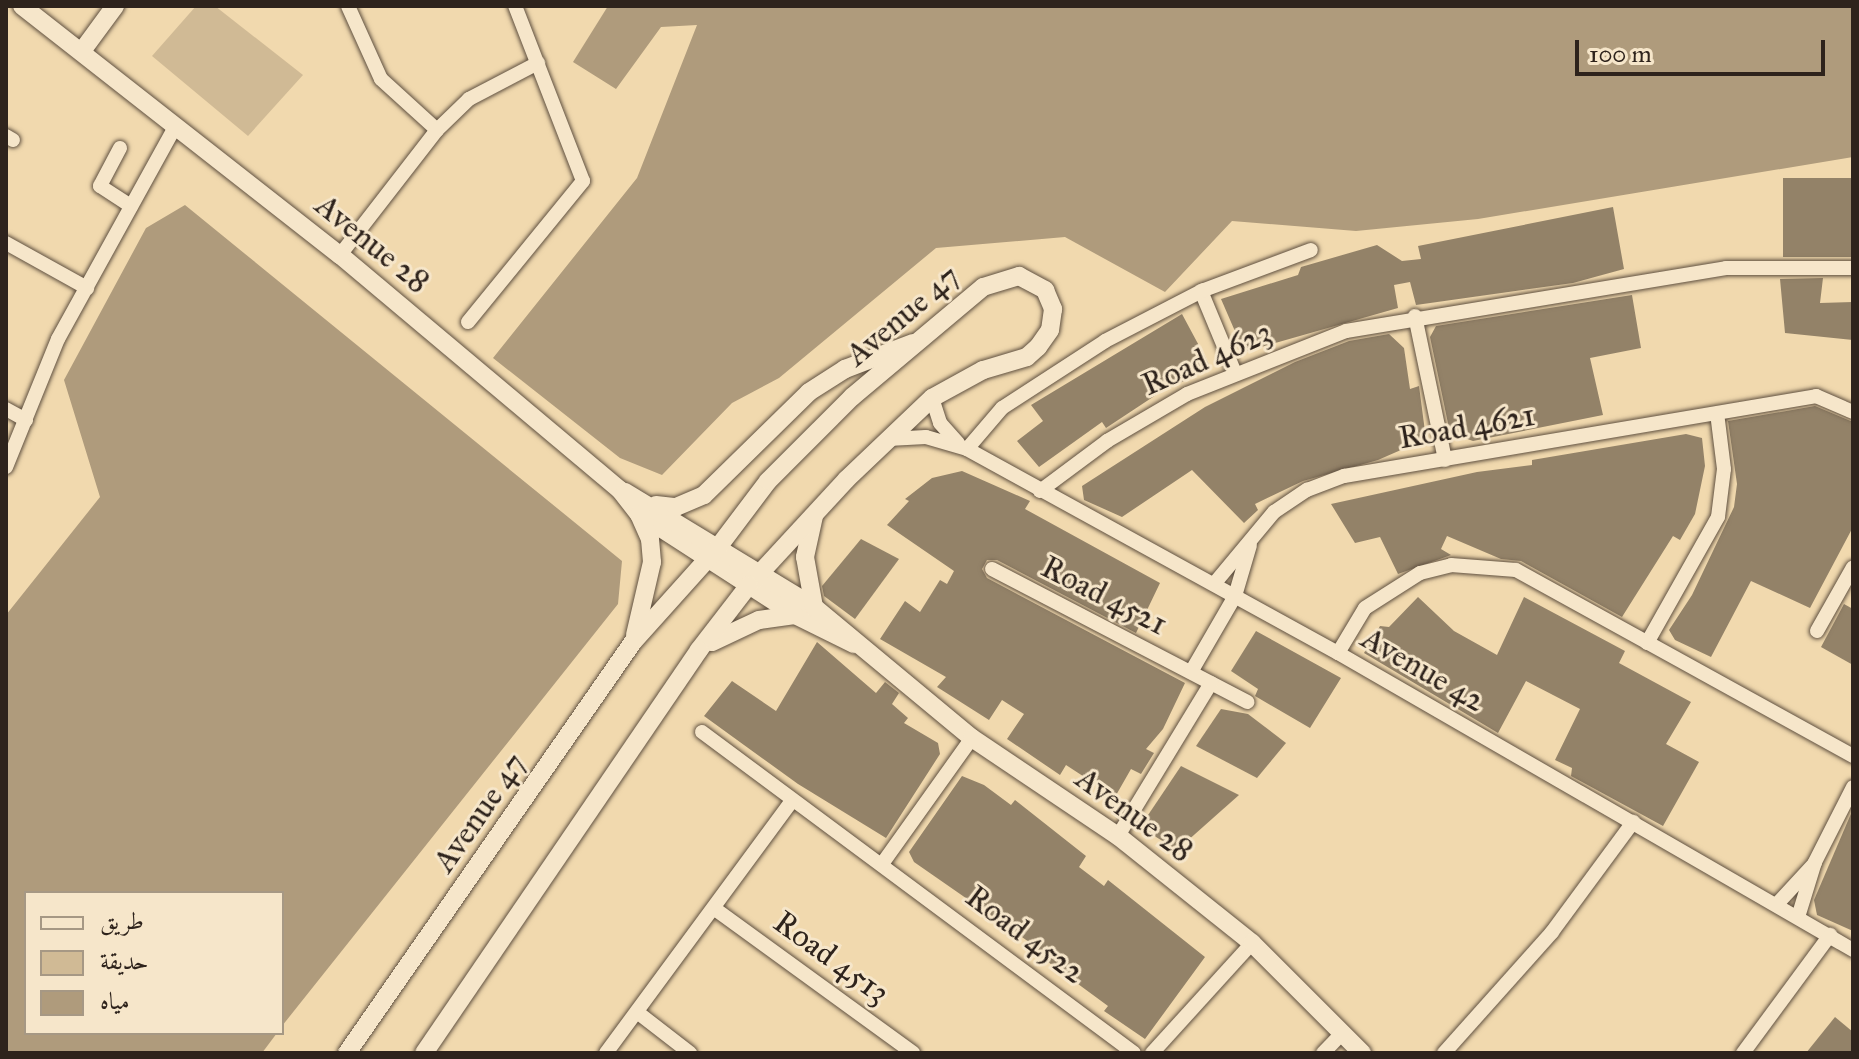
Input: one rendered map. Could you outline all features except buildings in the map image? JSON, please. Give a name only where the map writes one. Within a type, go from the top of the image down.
[{"type":"street","name":"Avenue 28","points":[[22,6],[340,255],[645,509],[755,578],[814,607],[854,644],[972,738],[1118,836],[1252,943],[1362,1053]]},
{"type":"street","points":[[82,51],[115,6]]},
{"type":"street","points":[[348,6],[381,79],[437,130]]},
{"type":"street","points":[[468,322],[583,181],[515,6]]},
{"type":"street","points":[[340,255],[437,130],[469,99],[538,63]]},
{"type":"street","points":[[6,467],[52,352],[176,125]]},
{"type":"street","points":[[120,148],[100,186],[131,206]]},
{"type":"street","points":[[6,243],[87,288]]},
{"type":"street","points":[[964,447],[1002,408],[1105,341],[1201,291],[1311,250]]},
{"type":"street","points":[[1445,460],[1415,316],[1726,268],[1853,268]]},
{"type":"street","name":"Avenue 47","points":[[347,1053],[633,642],[713,552],[768,481],[852,397],[924,340],[983,287],[1001,278],[1027,278],[1045,290],[1053,309],[1050,330],[1027,357],[983,370],[932,398],[815,513],[755,578],[699,650],[424,1053]]},
{"type":"street","points":[[1201,291],[1235,373]]},
{"type":"street","name":"Road 4623","points":[[1040,491],[1146,416],[1235,373],[1346,331],[1415,316]]},
{"type":"street","points":[[633,642],[652,562],[645,509],[676,507],[704,495],[809,392],[883,351],[924,340]]},
{"type":"street","name":"Road 4621","points":[[1214,584],[1274,512],[1307,490],[1344,476],[1816,396],[1853,412]]},
{"type":"street","name":"Avenue 42","points":[[932,398],[940,423],[964,447],[1338,653],[1799,914],[1853,950]]},
{"type":"street","points":[[6,409],[26,420]]},
{"type":"street","points":[[1647,643],[1718,517],[1724,469],[1717,413]]},
{"type":"street","name":"Avenue 42","points":[[888,439],[926,437],[964,447]]},
{"type":"street","points":[[814,607],[805,557],[815,513]]},
{"type":"street","name":"Road 4621","points":[[1235,596],[1250,544]]},
{"type":"street","points":[[1338,653],[1365,608],[1390,587],[1451,565],[1516,570],[1853,756]]},
{"type":"street","points":[[1817,631],[1853,567]]},
{"type":"street","name":"Road 4521","points":[[992,569],[1247,702]]},
{"type":"street","name":"Avenue 28","points":[[755,578],[795,615],[854,644]]},
{"type":"street","name":"Road 4521","points":[[1191,672],[1235,596]]},
{"type":"street","points":[[699,650],[739,627],[795,615]]},
{"type":"street","points":[[1118,836],[1211,683]]},
{"type":"street","name":"Road 4522","points":[[702,732],[790,803],[882,864],[1134,1053]]},
{"type":"street","points":[[882,864],[972,738]]},
{"type":"street","points":[[1799,914],[1815,862],[1853,787]]},
{"type":"street","points":[[606,1053],[715,909],[790,803]]},
{"type":"street","points":[[1444,1053],[1524,967],[1633,822]]},
{"type":"street","points":[[1778,903],[1815,862]]},
{"type":"street","name":"Road 4513","points":[[715,909],[913,1053]]},
{"type":"street","points":[[1743,1053],[1830,935]]},
{"type":"street","points":[[1152,1053],[1252,943]]},
{"type":"street","points":[[637,1012],[690,1053]]},
{"type":"street","points":[[1323,1053],[1343,1032]]},
{"type":"green space","points":[[196,6],[215,6],[303,75],[248,136],[152,56]]},
{"type":"water","points":[[608,6],[1853,6],[1853,157],[1478,219],[1356,231],[1232,221],[1165,292],[1065,237],[936,248],[779,378],[732,403],[662,475],[620,458],[493,358],[637,178],[697,25],[661,27],[616,89],[573,62]]},
{"type":"water","points":[[185,205],[622,561],[618,604],[284,1023],[284,891],[24,891],[24,1035],[276,1035],[262,1053],[6,1053],[6,615],[100,497],[64,380],[146,228]]}]
